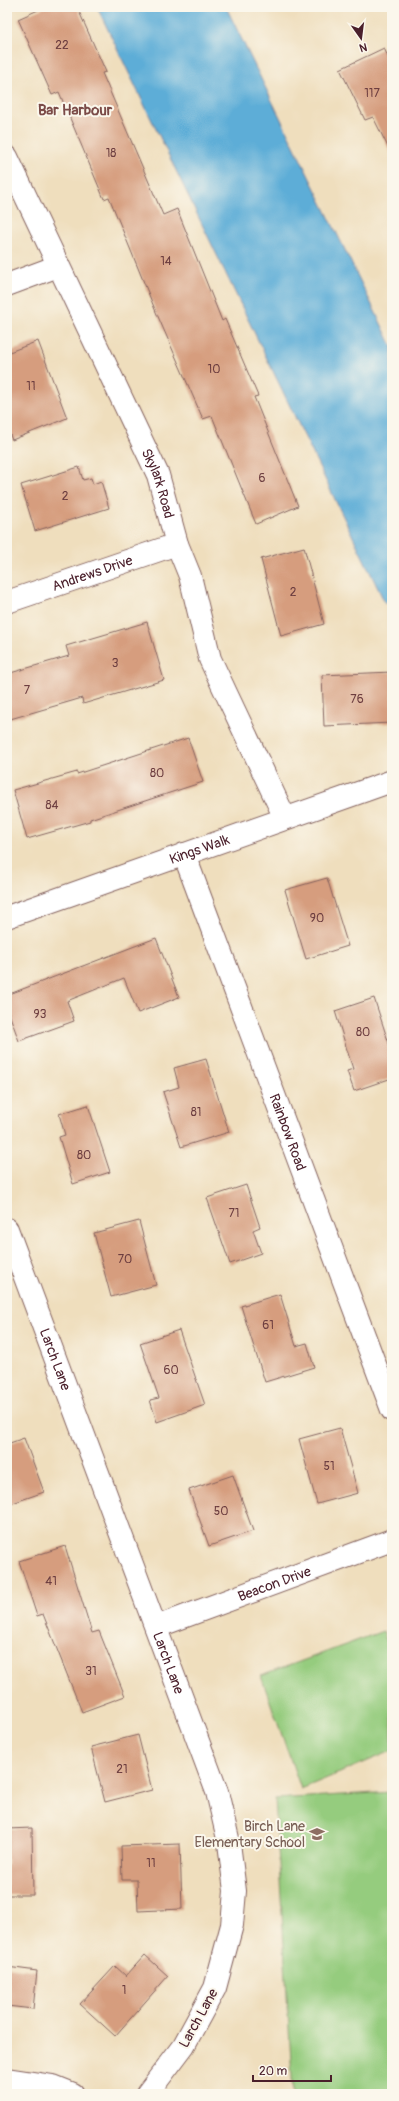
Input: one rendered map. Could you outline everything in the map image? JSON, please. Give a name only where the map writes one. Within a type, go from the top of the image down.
[{"type":"street","name":"Skylark Road","points":[[7,157],[158,476],[177,544],[190,576],[210,659],[285,818]]},
{"type":"street","points":[[7,285],[58,266]]},
{"type":"street","name":"Andrews Drive","points":[[7,602],[177,544]]},
{"type":"street","name":"Kings Walk","points":[[7,917],[392,781]]},
{"type":"street","name":"Rainbow Road","points":[[184,854],[392,1410]]},
{"type":"street","name":"Larch Lane","points":[[7,1229],[217,1792],[229,1843],[234,1891],[232,1925],[215,1988],[184,2045],[147,2094]]},
{"type":"street","name":"Beacon Drive","points":[[156,1627],[392,1540]]},
{"type":"street","points":[[7,2079],[53,2086],[73,2094]]},
{"type":"green space","points":[[383,1631],[392,1656],[392,1751],[301,1789],[261,1676]]},
{"type":"green space","points":[[392,1792],[392,2094],[293,2094],[275,1799]]},
{"type":"water","points":[[97,7],[226,7],[392,346],[392,600],[385,603]]},
{"type":"building","points":[[45,7],[77,7],[106,72],[102,73],[163,215],[177,209],[222,321],[225,319],[258,396],[254,397],[298,506],[256,524],[212,416],[203,419],[156,312],[109,197],[104,199],[59,92],[52,95],[18,19]]},
{"type":"building","points":[[384,48],[392,66],[392,155],[373,117],[365,120],[340,69]]},
{"type":"building","points":[[38,341],[67,418],[12,440],[7,427],[7,353]]},
{"type":"building","points":[[79,467],[83,480],[91,478],[93,484],[101,481],[109,508],[35,531],[21,485]]},
{"type":"building","points":[[304,547],[324,624],[281,636],[261,559]]},
{"type":"building","points":[[147,622],[164,680],[83,704],[82,698],[7,720],[7,674],[69,656],[66,646]]},
{"type":"building","points":[[392,672],[392,723],[324,726],[322,675]]},
{"type":"building","points":[[188,738],[203,782],[90,819],[90,821],[27,839],[13,790],[77,772],[77,774]]},
{"type":"building","points":[[327,878],[348,946],[306,959],[285,890]]},
{"type":"building","points":[[156,938],[179,997],[138,1013],[124,978],[67,1001],[74,1021],[19,1041],[7,1008],[7,995]]},
{"type":"building","points":[[374,998],[392,1053],[392,1078],[354,1091],[347,1071],[353,1069],[335,1011]]},
{"type":"building","points":[[206,1059],[229,1132],[181,1147],[163,1092],[179,1087],[174,1068]]},
{"type":"building","points":[[88,1105],[110,1172],[73,1184],[59,1137],[65,1135],[59,1114]]},
{"type":"building","points":[[246,1185],[260,1227],[253,1230],[261,1253],[230,1264],[207,1198]]},
{"type":"building","points":[[139,1221],[156,1285],[111,1297],[94,1233]]},
{"type":"building","points":[[280,1294],[296,1346],[307,1343],[314,1367],[265,1382],[241,1306]]},
{"type":"building","points":[[179,1330],[205,1405],[157,1422],[150,1400],[159,1398],[140,1343]]},
{"type":"building","points":[[340,1428],[358,1493],[317,1504],[299,1439]]},
{"type":"building","points":[[24,1438],[44,1492],[7,1505],[7,1444]]},
{"type":"building","points":[[233,1475],[253,1531],[209,1546],[189,1490]]},
{"type":"building","points":[[65,1546],[92,1633],[99,1631],[125,1696],[82,1712],[43,1614],[37,1616],[19,1561]]},
{"type":"building","points":[[138,1735],[152,1790],[105,1802],[91,1747]]},
{"type":"building","points":[[32,1828],[33,1895],[7,1895],[7,1829]]},
{"type":"building","points":[[180,1844],[182,1909],[138,1911],[137,1880],[122,1880],[121,1846]]},
{"type":"building","points":[[145,1955],[168,1976],[115,2036],[80,2004],[115,1966],[126,1976]]},
{"type":"building","points":[[7,1967],[37,1971],[33,2009],[7,2006]]},
{"type":"place","name":"Birch Lane Elementary School","points":[[317,1834]]},
{"type":"district","name":"Bar Harbour","points":[[75,110]]}]
